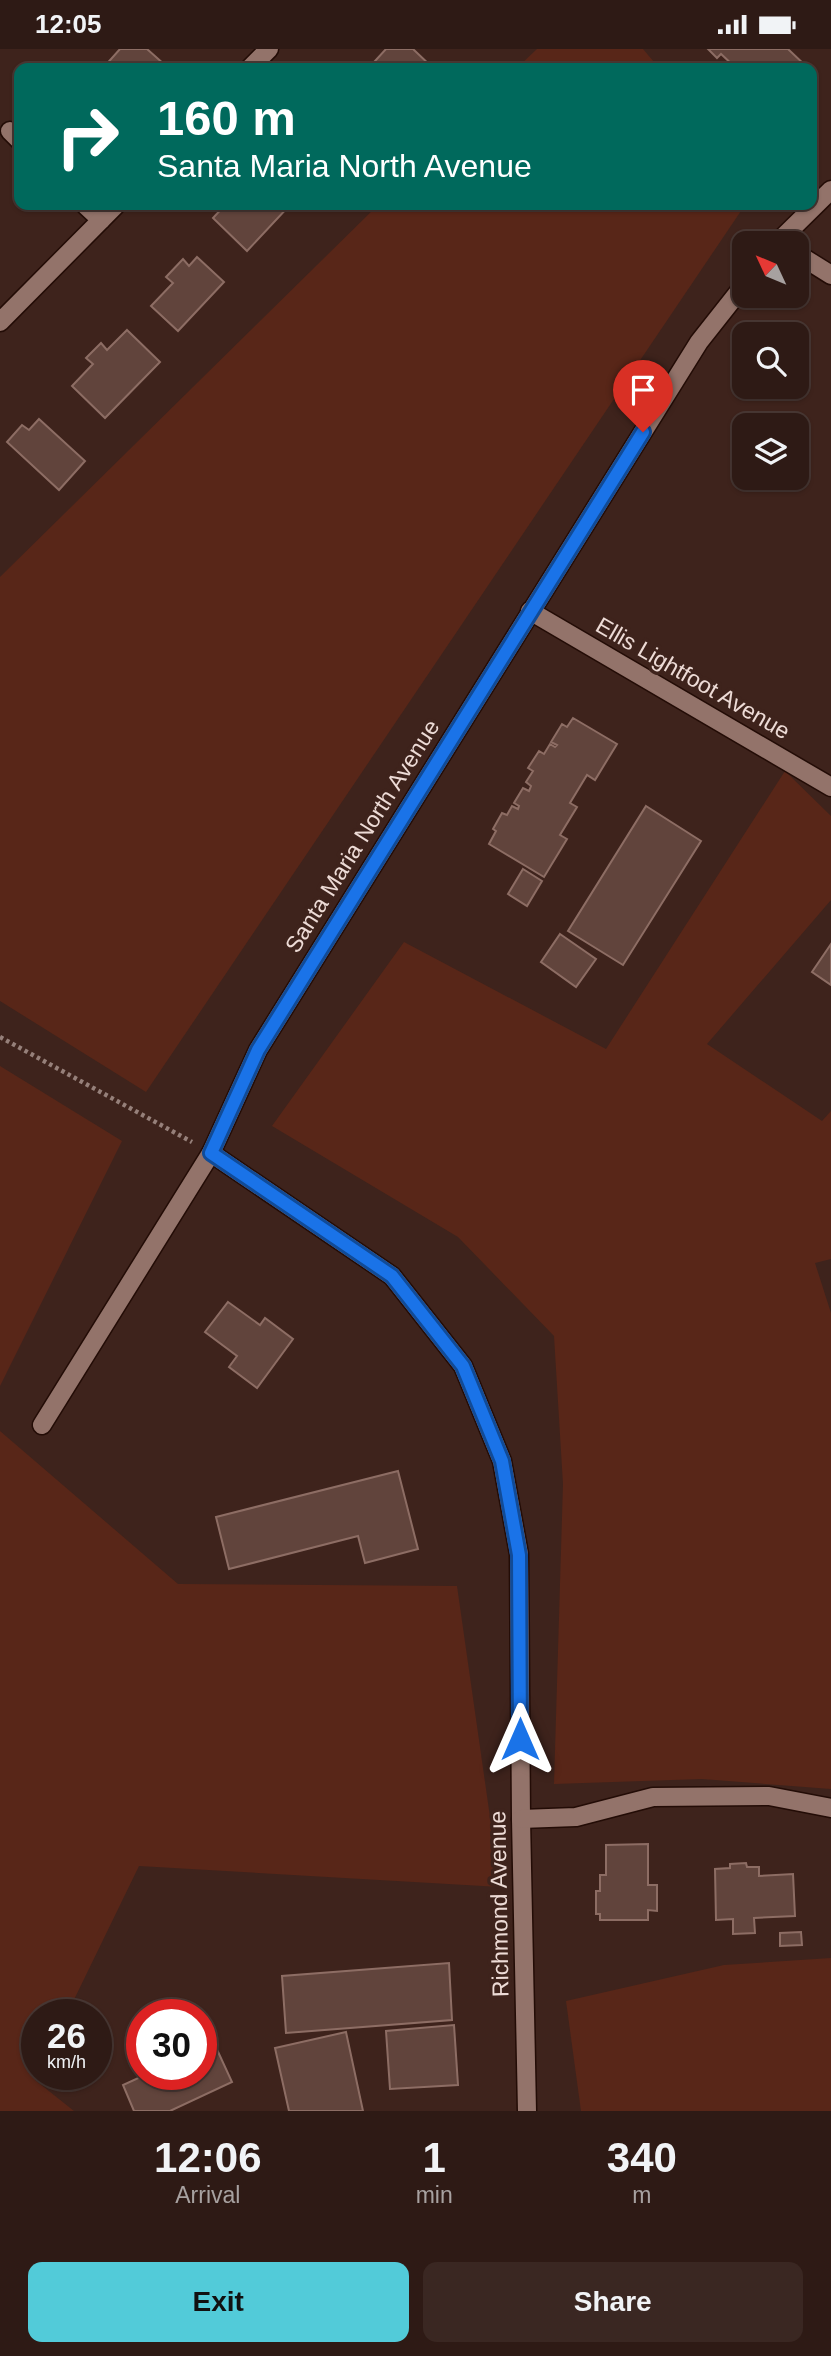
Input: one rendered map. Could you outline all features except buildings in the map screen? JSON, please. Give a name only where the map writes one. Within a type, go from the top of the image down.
[{"type":"street","points":[[255,63],[269,49]]},
{"type":"street","points":[[817,204],[831,190]]},
{"type":"street","points":[[90,210],[101,220]]},
{"type":"street","points":[[0,322],[111,210]]},
{"type":"street","points":[[790,231],[811,210]]},
{"type":"street","points":[[809,261],[831,275]]},
{"type":"street","name":"Santa Maria North Avenue","points":[[42,1425],[211,1153],[258,1050],[699,342],[732,300]]},
{"type":"street","name":"Ellis Lightfoot Avenue","points":[[530,611],[831,787]]},
{"type":"street","name":"Richmond Avenue","points":[[211,1153],[392,1276],[463,1366],[502,1461],[519,1555],[527,2111]]},
{"type":"street","points":[[521,1819],[576,1817],[653,1797],[769,1796],[831,1808]]},
{"type":"path","points":[[0,1037],[211,1153]]},
{"type":"shaded area","points":[[537,49],[643,49],[655,63],[522,63]]},
{"type":"shaded area","points":[[373,210],[742,210],[146,1092],[0,1001],[0,577]]},
{"type":"shaded area","points":[[785,771],[831,816],[831,900],[707,1044],[822,1121],[831,1111],[831,1259],[815,1263],[831,1313],[831,1789],[702,1779],[554,1784],[563,1484],[554,1336],[458,1237],[272,1126],[404,942],[606,1049]]},
{"type":"shaded area","points":[[0,1066],[122,1141],[0,1386]]},
{"type":"shaded area","points":[[0,1431],[178,1584],[457,1586],[500,1887],[139,1866],[74,1999],[21,1999],[21,2090],[48,2090],[74,2111],[0,2111]]},
{"type":"shaded area","points":[[831,1958],[831,2111],[581,2111],[566,2001],[724,1965]]},
{"type":"route","points":[[520,1739],[519,1555],[502,1461],[463,1366],[392,1276],[211,1153],[258,1050],[643,432]]}]
